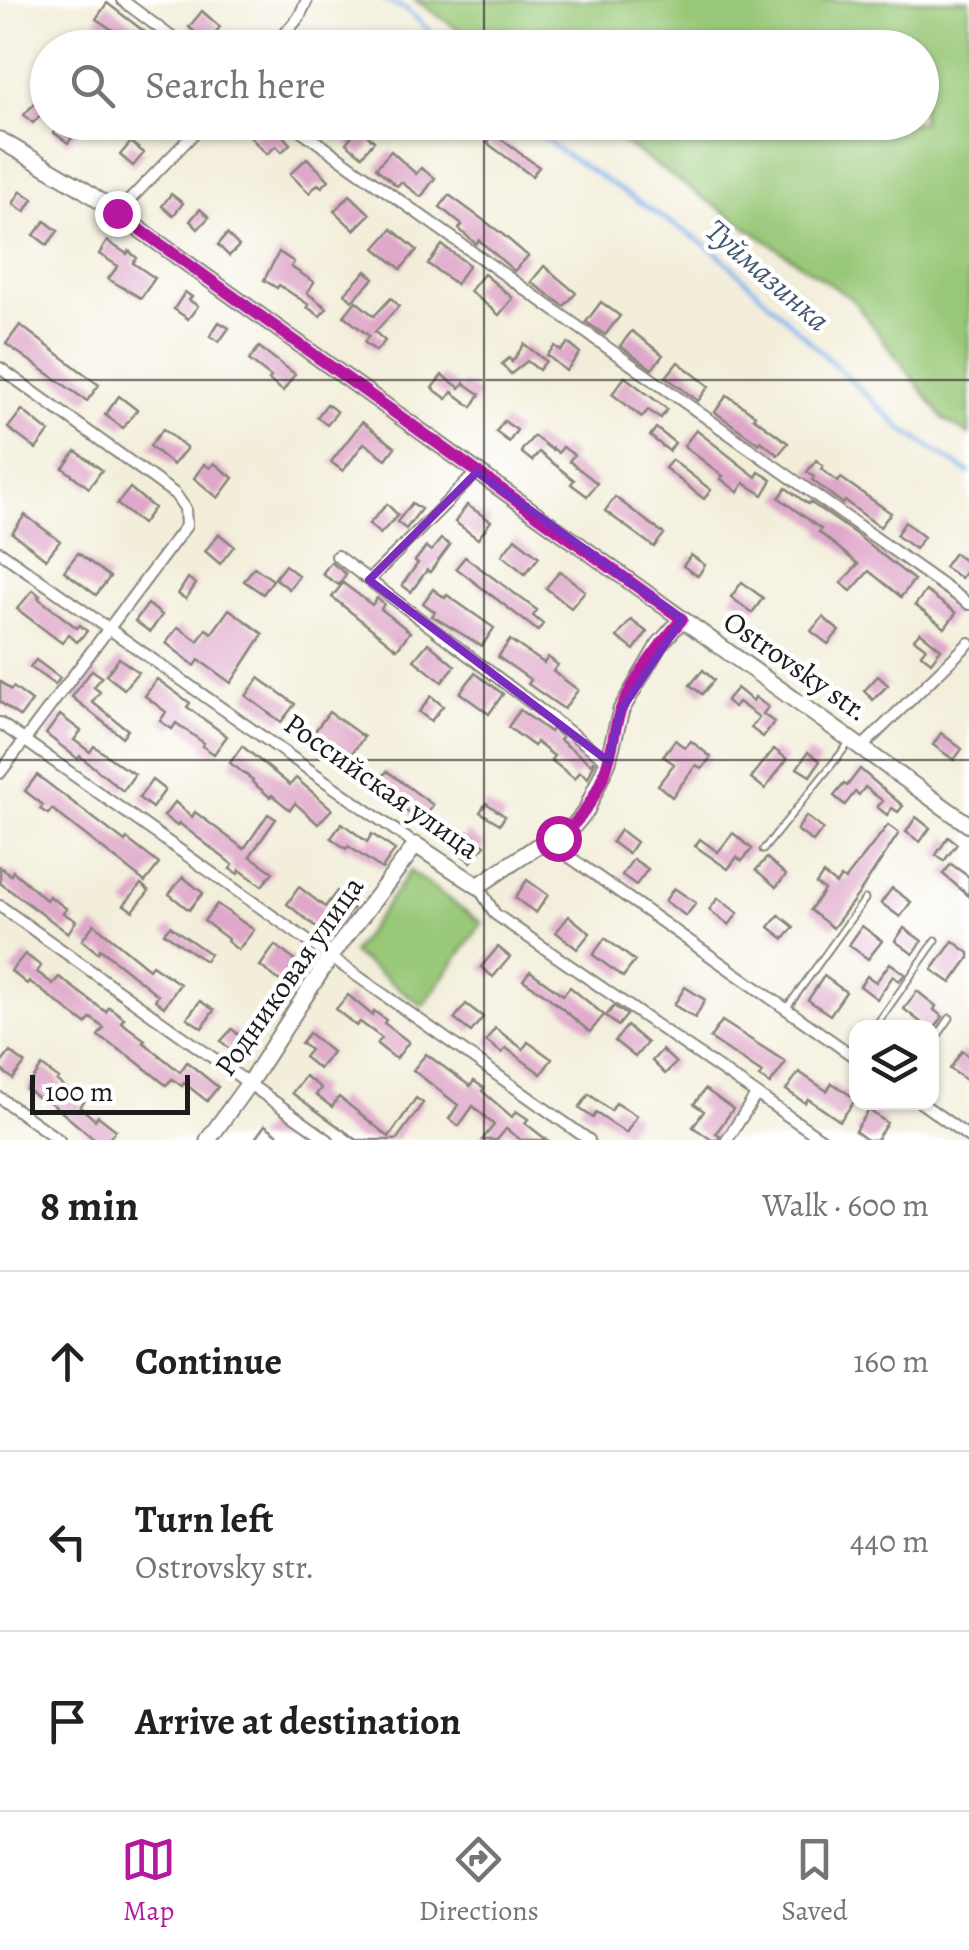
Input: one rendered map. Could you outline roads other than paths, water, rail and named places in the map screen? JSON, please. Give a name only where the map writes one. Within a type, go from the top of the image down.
[{"type":"main road","name":"Ostrovsky str.","points":[[0,140],[117,213],[969,825]]},
{"type":"main road","points":[[478,886],[571,829],[586,811],[608,761],[620,710],[659,646],[682,619]]},
{"type":"main road","name":"Российская улица","points":[[416,845],[478,886]]},
{"type":"main road","name":"Родниковая улица","points":[[208,1140],[250,1084],[330,956],[416,845]]},
{"type":"street","points":[[122,0],[162,30]]},
{"type":"street","points":[[289,30],[307,0]]},
{"type":"street","points":[[117,213],[188,140]]},
{"type":"street","points":[[314,140],[969,604]]},
{"type":"street","points":[[0,368],[175,494],[184,508],[186,526],[0,773]]},
{"type":"street","points":[[369,580],[477,472]]},
{"type":"street","name":"Российская улица","points":[[0,552],[416,845]]},
{"type":"street","points":[[337,556],[608,761]]},
{"type":"street","points":[[857,744],[969,643]]},
{"type":"street","points":[[0,723],[589,1140]]},
{"type":"street","points":[[558,838],[561,852],[849,1050]]},
{"type":"street","name":"Российская улица","points":[[478,886],[495,914],[823,1140]]},
{"type":"street","points":[[0,906],[328,1140]]},
{"type":"street","points":[[727,1140],[756,1095]]},
{"type":"street","points":[[0,1098],[59,1140]]},
{"type":"street","points":[[931,1110],[969,1137]]},
{"type":"lane","points":[[762,850],[857,744]]},
{"type":"lane","points":[[786,1009],[865,899]]},
{"type":"lane","points":[[880,1020],[936,940]]},
{"type":"lane","points":[[939,1034],[950,1018]]},
{"type":"waterway","name":"Туймазинка","points":[[383,0],[406,9],[429,30]]},
{"type":"waterway","name":"Туймазинка","points":[[547,140],[715,251],[903,430],[969,473]]}]
